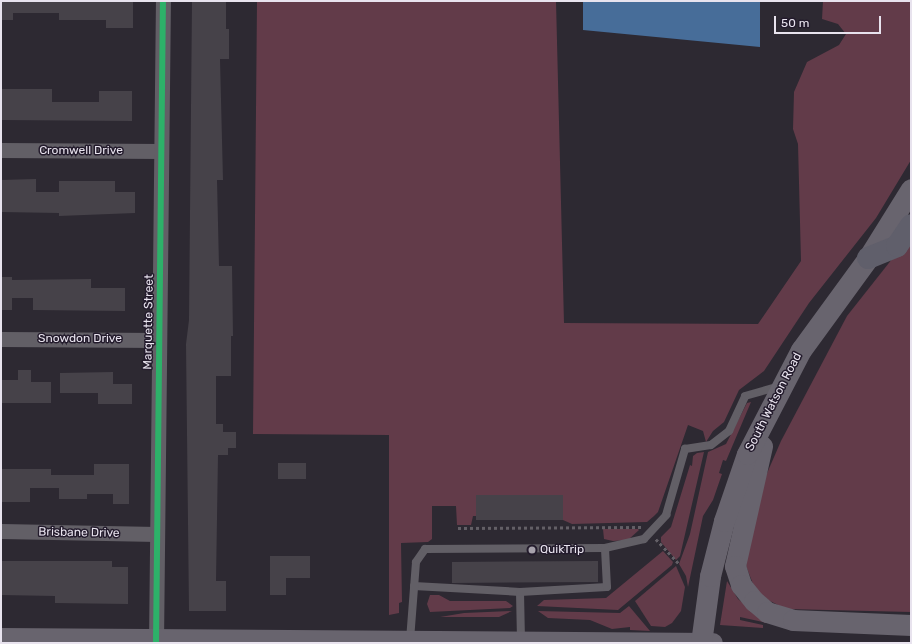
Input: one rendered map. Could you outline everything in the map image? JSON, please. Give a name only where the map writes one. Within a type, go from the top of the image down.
[{"type":"highway","points":[[868,258],[897,246],[911,225]]},
{"type":"main road","name":"South Watson Road","points":[[704,643],[710,576],[724,521],[747,454],[801,350],[868,258],[911,189]]},
{"type":"main road","points":[[771,409],[735,566],[740,585],[768,612],[783,618],[911,624]]},
{"type":"main road","points":[[1,638],[704,643]]},
{"type":"street","name":"Marquette Street","points":[[156,640],[163,1]]},
{"type":"street","name":"Cromwell Drive","points":[[1,150],[161,151]]},
{"type":"street","name":"Snowdon Drive","points":[[1,339],[159,340]]},
{"type":"street","name":"Brisbane Drive","points":[[1,532],[157,534]]},
{"type":"lane","points":[[410,641],[416,562],[425,549],[605,548],[644,539],[666,516],[685,449],[711,445],[729,431],[745,396],[781,386]]},
{"type":"lane","points":[[414,586],[520,592],[607,587],[605,548]]},
{"type":"lane","points":[[520,592],[521,641]]},
{"type":"path","points":[[458,528],[639,526]]},
{"type":"path","points":[[658,541],[678,563]]},
{"type":"shaded area","points":[[257,1],[556,1],[564,323],[758,324],[801,261],[798,144],[793,129],[794,92],[807,62],[839,45],[846,34],[838,24],[822,19],[823,1],[911,1],[911,160],[876,218],[809,303],[764,371],[739,390],[724,422],[713,431],[706,442],[703,431],[688,425],[658,512],[654,516],[647,522],[572,524],[563,520],[562,495],[476,495],[476,516],[473,516],[471,525],[457,525],[456,506],[432,506],[432,539],[428,542],[401,543],[402,602],[399,603],[399,613],[389,615],[389,435],[253,434]]},
{"type":"shaded area","points":[[911,235],[911,612],[786,609],[766,599],[755,589],[746,566],[755,501],[781,441],[847,316]]},
{"type":"shaded area","points":[[751,402],[726,461],[723,460],[719,473],[722,474],[713,500],[703,516],[688,587],[686,576],[679,564],[690,534],[708,452],[726,444],[747,403]]},
{"type":"shaded area","points":[[704,452],[680,556],[676,560],[661,542],[661,537],[671,527],[690,465],[692,466],[693,456],[697,453]]},
{"type":"shaded area","points":[[603,529],[639,530],[628,540],[613,541],[604,539]]},
{"type":"shaded area","points":[[663,551],[673,562],[672,565],[618,610],[537,606],[544,600],[606,598]]},
{"type":"shaded area","points":[[676,566],[685,587],[681,611],[672,623],[665,627],[651,626],[635,601]]},
{"type":"shaded area","points":[[727,581],[738,599],[767,623],[740,617],[740,620],[763,625],[763,628],[720,625]]},
{"type":"shaded area","points":[[430,595],[439,595],[450,601],[506,601],[513,606],[510,608],[430,612],[427,604]]},
{"type":"shaded area","points":[[629,606],[650,631],[630,630],[630,627],[612,629],[590,620],[548,618],[538,611],[620,613]]},
{"type":"shaded area","points":[[512,611],[499,617],[440,617],[464,613]]},
{"type":"water","points":[[583,1],[760,1],[760,47],[583,30]]},
{"type":"building","points":[[1,1],[133,1],[133,28],[106,28],[106,20],[59,20],[59,13],[13,13],[13,20],[1,20]]},
{"type":"building","points":[[192,1],[226,1],[226,29],[229,29],[229,59],[220,59],[223,180],[217,180],[219,266],[232,266],[233,336],[231,336],[231,376],[216,376],[216,424],[223,424],[223,432],[236,432],[236,448],[228,448],[228,455],[218,455],[216,581],[226,581],[226,611],[189,611],[186,344],[189,320]]},
{"type":"building","points":[[1,89],[52,89],[52,102],[99,102],[99,91],[132,91],[132,121],[1,120]]},
{"type":"building","points":[[36,179],[36,192],[59,192],[59,181],[115,181],[115,192],[135,192],[135,213],[59,216],[59,213],[1,212],[1,180]]},
{"type":"building","points":[[1,277],[12,277],[12,280],[91,279],[91,288],[125,288],[125,311],[33,310],[33,298],[12,298],[12,310],[1,310]]},
{"type":"building","points":[[18,370],[31,370],[31,382],[51,382],[51,403],[1,403],[1,380],[18,380]]},
{"type":"building","points":[[113,372],[113,384],[132,384],[132,404],[98,404],[98,393],[60,393],[60,373]]},
{"type":"building","points":[[278,463],[306,463],[306,479],[278,479]]},
{"type":"building","points":[[94,464],[129,464],[129,504],[113,504],[113,494],[87,494],[87,499],[59,499],[59,488],[30,488],[30,502],[1,502],[1,469],[51,469],[51,475],[94,475]]},
{"type":"building","points":[[476,495],[563,495],[563,520],[476,520]]},
{"type":"building","points":[[270,556],[310,556],[310,578],[286,578],[286,595],[270,595]]},
{"type":"building","points":[[1,561],[112,561],[112,567],[128,567],[128,604],[55,603],[55,596],[1,595]]},
{"type":"building","points":[[598,561],[598,582],[452,583],[452,562]]},
{"type":"cycle path","points":[[156,643],[163,1]]},
{"type":"place","name":"QuikTrip","points":[[532,550]]}]
